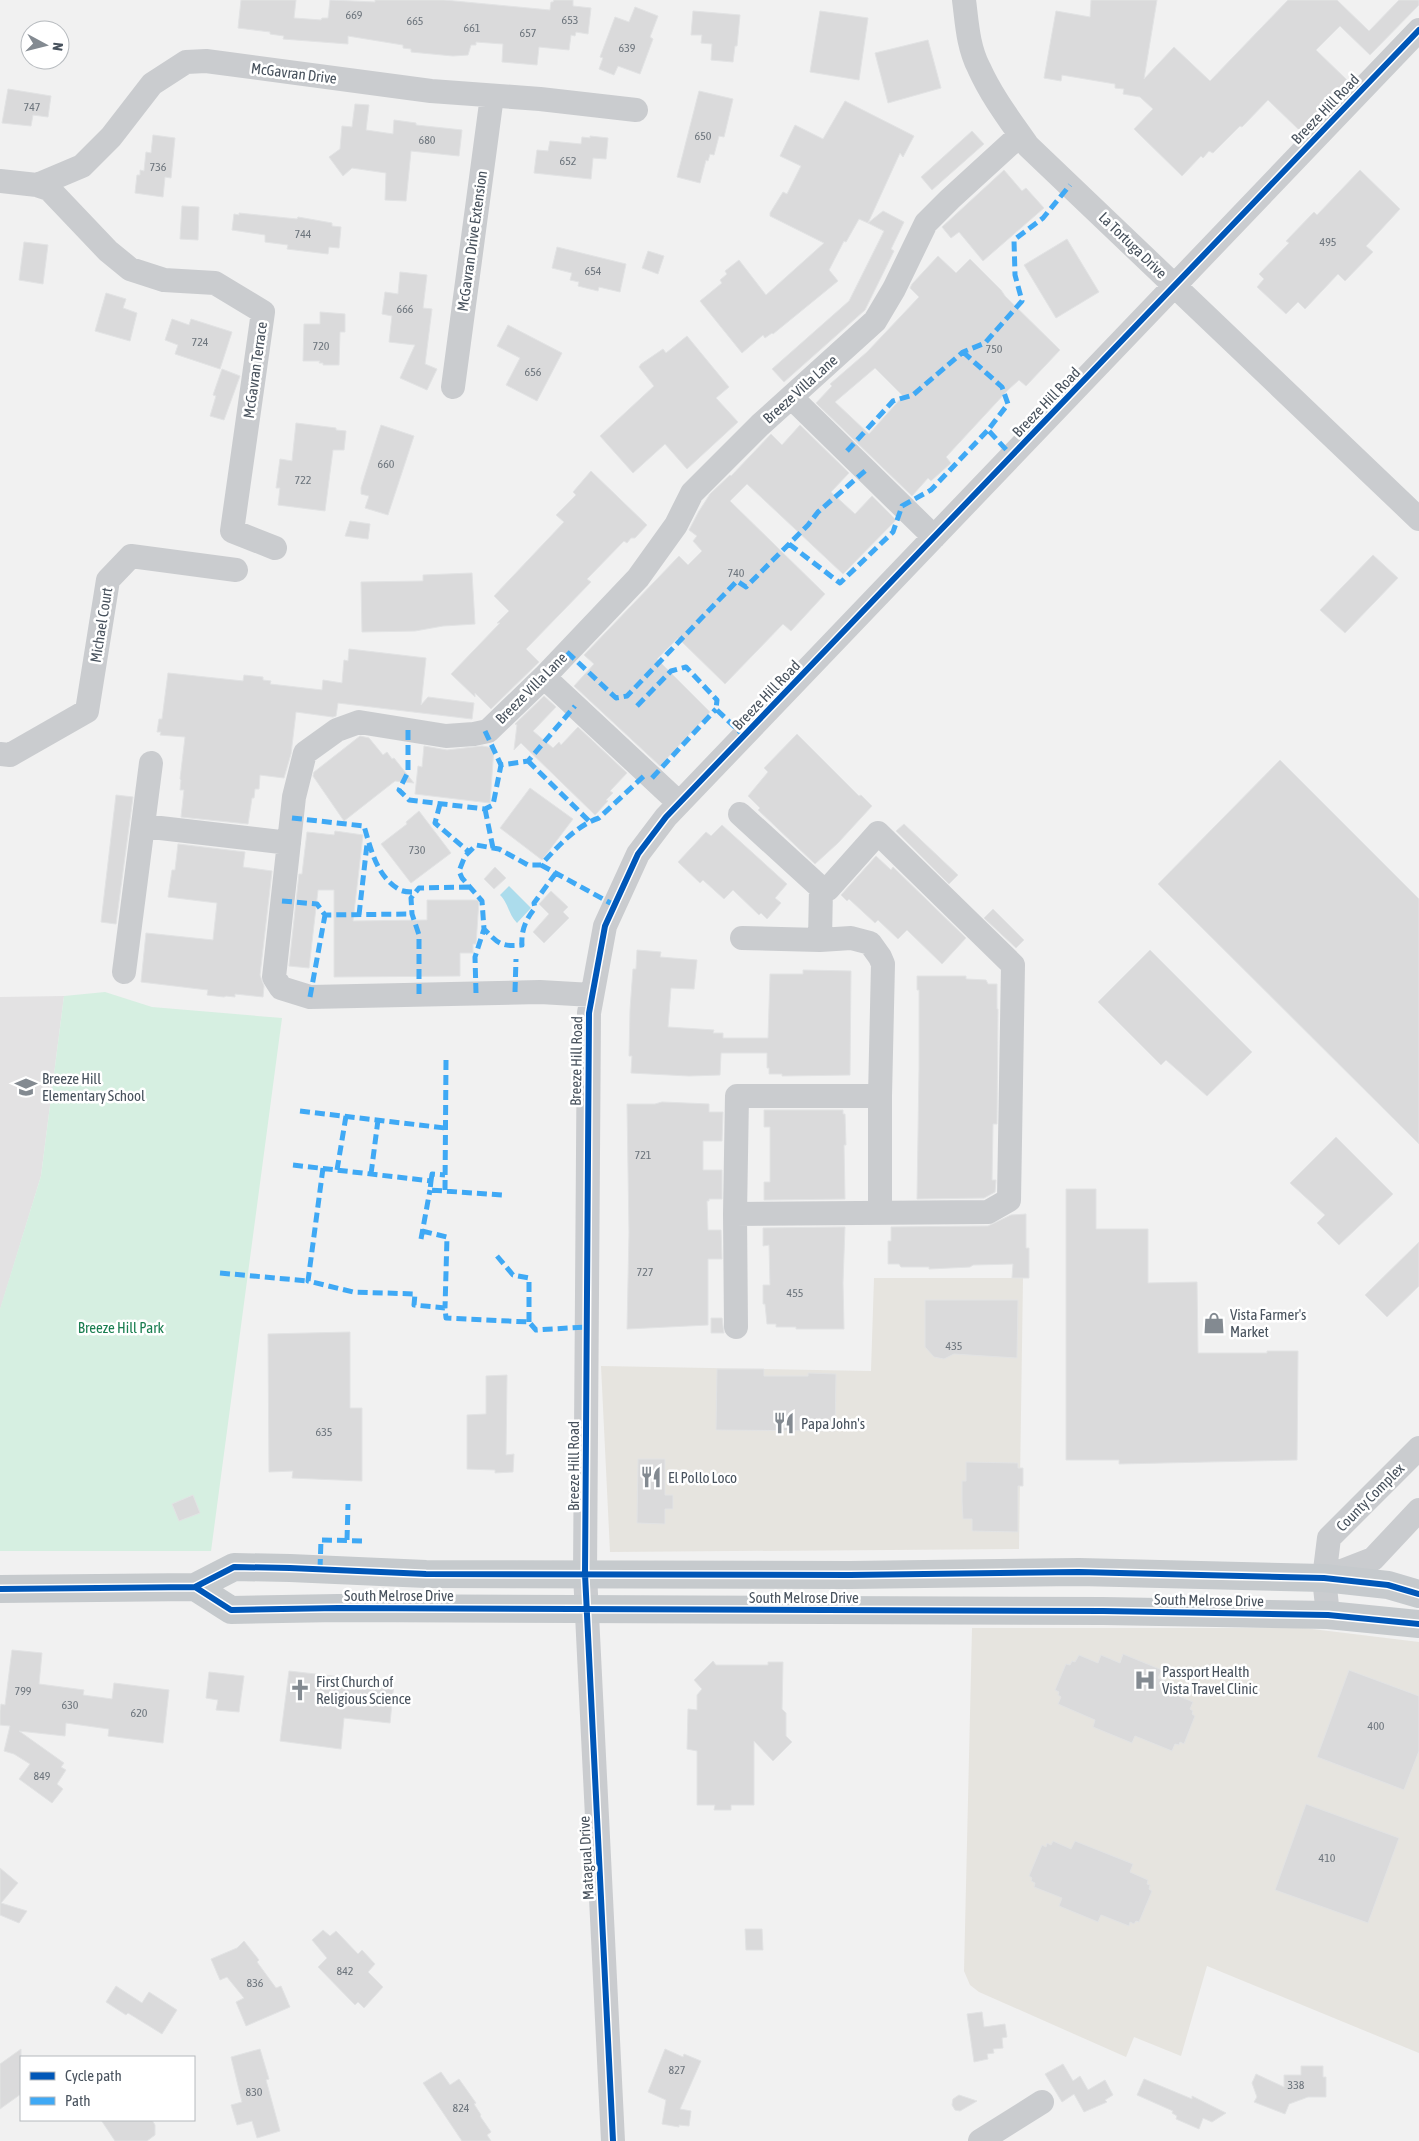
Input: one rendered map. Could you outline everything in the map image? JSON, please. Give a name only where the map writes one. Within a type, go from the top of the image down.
[{"type":"main road","name":"South Melrose Drive","points":[[0,1589],[194,1587],[234,1568],[290,1568],[426,1574],[850,1575],[1079,1572],[1324,1578],[1388,1585],[1419,1594]]},
{"type":"main road","name":"South Melrose Drive","points":[[194,1587],[231,1610],[338,1608],[1103,1610],[1328,1615],[1419,1624]]},
{"type":"street","name":"La Tortuga Drive","points":[[964,0],[969,36],[978,68],[998,106],[1028,146],[1419,519]]},
{"type":"street","name":"Breeze Hill Road","points":[[585,1574],[588,1021],[605,926],[638,854],[679,803],[1419,30]]},
{"type":"street","name":"McGavran Drive","points":[[0,181],[37,185],[82,166],[111,137],[152,84],[186,62],[206,61],[430,91],[636,110]]},
{"type":"street","name":"McGavran Drive Extension","points":[[453,387],[492,96]]},
{"type":"street","name":"Breeze Villa Lane","points":[[592,995],[540,992],[310,997],[281,988],[274,977],[294,797],[305,753],[337,730],[359,722],[446,736],[485,732],[544,677],[638,578],[676,525],[692,493],[760,425],[875,321],[894,289],[926,223],[1020,135]]},
{"type":"street","name":"McGavran Terrace","points":[[37,185],[49,189],[108,251],[130,269],[164,280],[215,283],[263,312],[232,531],[275,548]]},
{"type":"street","points":[[792,396],[934,537]]},
{"type":"street","name":"Michael Court","points":[[0,754],[10,755],[87,711],[108,580],[131,556],[236,570]]},
{"type":"street","points":[[544,677],[679,803]]},
{"type":"street","points":[[124,972],[151,763]]},
{"type":"street","points":[[735,1214],[988,1212],[1009,1200],[1013,965],[878,833],[828,889],[821,888],[740,814]]},
{"type":"street","points":[[143,826],[289,843]]},
{"type":"street","points":[[820,940],[821,888]]},
{"type":"street","points":[[742,938],[820,940],[851,938],[870,943],[880,957],[883,964],[880,1213]]},
{"type":"street","points":[[736,1327],[737,1096],[880,1096]]},
{"type":"street","name":"County Complex","points":[[1328,1615],[1324,1578],[1329,1538],[1419,1448]]},
{"type":"street","points":[[1324,1578],[1373,1559],[1419,1510]]},
{"type":"street","name":"Matagual Drive","points":[[585,1574],[613,2141]]},
{"type":"street","points":[[980,2141],[1042,2102]]},
{"type":"shaded area","name":"Breeze Hill Elementary School","points":[[64,996],[41,1176],[0,1310],[0,997]]},
{"type":"shaded area","points":[[874,1278],[1023,1278],[1019,1549],[610,1552],[601,1366],[871,1371]]},
{"type":"shaded area","points":[[972,1628],[1304,1628],[1419,1642],[1419,2053],[1207,1966],[1181,2056],[1134,2037],[1126,2057],[979,1992],[970,1985],[964,1971]]},
{"type":"green space","name":"Breeze Hill Park","points":[[105,992],[152,1007],[282,1018],[211,1551],[0,1551],[0,1309],[41,1176],[64,996]]},
{"type":"water","points":[[509,886],[531,908],[517,923],[500,895]]},
{"type":"building","points":[[241,0],[296,0],[294,18],[321,20],[322,18],[328,18],[330,0],[375,2],[375,0],[444,0],[550,10],[551,2],[554,0],[573,0],[573,6],[591,8],[588,34],[576,32],[575,36],[571,35],[569,50],[539,47],[537,65],[502,62],[503,44],[476,42],[476,45],[471,45],[468,55],[453,56],[411,52],[411,49],[403,48],[403,45],[348,36],[348,44],[283,39],[284,36],[270,34],[270,32],[238,28]]},
{"type":"building","points":[[1091,0],[1157,0],[1144,79],[1174,47],[1210,81],[1288,0],[1337,0],[1369,31],[1399,0],[1419,0],[1419,5],[1370,55],[1340,26],[1316,50],[1347,80],[1299,130],[1268,100],[1213,153],[1209,151],[1203,158],[1201,156],[1182,176],[1134,129],[1153,109],[1140,97],[1123,94],[1124,89],[1115,88],[1115,84],[1062,75],[1061,81],[1044,78],[1056,11],[1090,17]]},
{"type":"building","points":[[635,7],[658,16],[650,37],[653,39],[640,74],[618,66],[614,75],[599,69],[603,58],[600,57],[615,17],[629,22]]},
{"type":"building","points":[[693,11],[740,15],[737,46],[735,46],[733,62],[711,60],[712,44],[701,43],[702,35],[691,35]]},
{"type":"building","points":[[820,11],[868,18],[859,80],[810,72]]},
{"type":"building","points":[[928,40],[941,88],[888,103],[875,53]]},
{"type":"building","points":[[8,89],[51,96],[48,117],[33,115],[31,126],[2,123]]},
{"type":"building","points":[[699,91],[733,99],[724,137],[719,136],[714,155],[710,154],[708,161],[706,160],[700,183],[677,177]]},
{"type":"building","points":[[845,101],[914,136],[903,157],[900,153],[868,223],[859,219],[846,242],[844,241],[829,270],[838,281],[773,334],[765,338],[763,335],[742,353],[700,301],[722,283],[720,280],[727,274],[725,271],[739,260],[766,295],[824,243],[770,216],[770,213],[783,192],[787,194],[801,166],[780,156],[795,125],[823,139]]},
{"type":"building","points":[[355,104],[369,105],[366,130],[393,134],[394,120],[416,123],[416,125],[462,130],[459,156],[411,151],[406,201],[385,200],[386,173],[352,168],[343,176],[329,157],[340,149],[342,126],[352,127]]},
{"type":"building","points":[[972,131],[984,144],[932,190],[921,177]]},
{"type":"building","points":[[153,135],[175,138],[171,178],[165,177],[163,197],[135,193],[137,175],[140,175],[140,170],[144,171],[146,152],[151,153]]},
{"type":"building","points":[[590,136],[608,138],[606,159],[593,158],[591,179],[534,173],[537,150],[548,151],[550,141],[581,144],[582,137],[590,138]]},
{"type":"building","points":[[1004,170],[1022,191],[1026,188],[1044,208],[983,261],[959,232],[951,238],[942,227]]},
{"type":"building","points":[[1360,170],[1400,209],[1366,246],[1373,252],[1345,281],[1338,274],[1305,309],[1298,302],[1286,314],[1257,287],[1264,279],[1259,274],[1289,243],[1286,241],[1314,212],[1317,215]]},
{"type":"building","points":[[182,206],[199,207],[198,240],[180,239]]},
{"type":"building","points":[[883,211],[904,222],[891,249],[894,251],[865,310],[784,382],[772,369],[849,301],[884,231],[868,223]]},
{"type":"building","points":[[239,213],[297,219],[298,217],[332,223],[332,226],[341,227],[339,248],[329,247],[328,254],[287,249],[288,245],[265,242],[265,235],[232,230],[234,214],[239,215]]},
{"type":"building","points":[[1067,239],[1099,292],[1056,318],[1024,265]]},
{"type":"building","points":[[24,242],[48,245],[43,284],[19,280]]},
{"type":"building","points":[[557,247],[626,264],[620,292],[599,287],[598,291],[578,286],[579,282],[570,280],[572,273],[552,268]]},
{"type":"building","points":[[648,251],[664,256],[658,274],[642,268]]},
{"type":"building","points":[[938,256],[956,273],[970,259],[1060,350],[1026,386],[1019,380],[1008,390],[946,457],[951,463],[931,481],[928,478],[912,496],[816,403],[832,386],[830,384],[867,352],[919,297],[910,288]],"holes":[[[875,368],[903,396],[869,434],[835,402]]]},
{"type":"building","points":[[400,272],[427,275],[423,308],[432,309],[425,364],[437,369],[427,390],[400,378],[415,345],[389,342],[392,316],[382,314],[385,292],[398,294]]},
{"type":"building","points":[[106,293],[126,299],[123,308],[137,313],[130,341],[95,331]]},
{"type":"building","points":[[320,312],[345,314],[345,332],[340,332],[339,365],[323,365],[323,363],[319,363],[320,361],[303,361],[304,324],[320,324]]},
{"type":"building","points":[[172,319],[189,325],[191,319],[232,332],[220,369],[175,354],[178,345],[165,340]]},
{"type":"building","points":[[508,325],[562,353],[537,401],[506,385],[520,358],[497,346]]},
{"type":"building","points":[[687,336],[729,387],[716,398],[738,422],[687,469],[665,444],[633,473],[600,436],[654,386],[639,367],[641,364],[663,349],[666,353]]},
{"type":"building","points":[[222,369],[240,376],[224,420],[210,416],[216,396],[213,395]]},
{"type":"building","points":[[296,423],[346,431],[344,450],[333,450],[325,511],[278,505],[280,488],[276,488],[280,459],[292,461]]},
{"type":"building","points":[[381,425],[414,436],[388,515],[365,508],[369,496],[361,494],[361,488]]},
{"type":"building","points":[[800,425],[849,473],[831,492],[855,514],[872,496],[896,520],[843,574],[747,484],[730,501],[825,594],[791,631],[783,624],[725,684],[678,638],[657,659],[710,712],[660,766],[574,686],[594,664],[584,655],[679,556],[688,565],[702,551],[693,541],[697,536],[689,530],[710,494],[731,476],[771,434],[782,445]]},
{"type":"building","points":[[591,471],[647,525],[635,538],[631,538],[627,543],[624,541],[587,579],[591,582],[526,649],[539,662],[491,709],[475,693],[475,697],[451,674],[500,623],[497,623],[509,611],[494,596],[564,522],[556,515],[576,495],[573,492]]},
{"type":"building","points":[[350,521],[370,524],[368,539],[345,536]]},
{"type":"building","points":[[1373,555],[1398,578],[1345,633],[1320,610]]},
{"type":"building","points":[[472,573],[475,624],[443,626],[415,631],[362,632],[361,582],[423,581],[423,575]]},
{"type":"building","points":[[349,649],[426,658],[421,705],[428,697],[474,703],[472,719],[338,703],[336,716],[333,717],[296,712],[291,754],[284,778],[260,775],[259,789],[255,789],[254,798],[252,798],[248,824],[181,817],[184,790],[180,790],[180,779],[185,737],[160,735],[161,732],[157,732],[159,719],[162,719],[168,673],[243,681],[244,675],[263,677],[263,680],[271,681],[270,684],[322,690],[323,680],[342,683],[344,660],[348,661]]},
{"type":"building","points":[[544,696],[556,707],[533,731],[553,748],[559,742],[561,745],[578,727],[627,773],[610,791],[613,793],[606,800],[608,801],[595,815],[521,743],[514,750],[517,725],[515,724]]},
{"type":"building","points":[[797,734],[859,796],[861,795],[872,806],[838,843],[815,864],[758,810],[760,808],[748,796],[768,772],[764,768]]},
{"type":"building","points":[[360,736],[369,738],[383,755],[387,752],[392,759],[394,758],[414,783],[395,781],[344,821],[313,776],[314,772]]},
{"type":"building","points":[[424,746],[447,750],[482,746],[494,748],[490,803],[415,794],[418,766],[422,767]]},
{"type":"building","points":[[1280,760],[1419,899],[1419,1144],[1158,884]]},
{"type":"building","points":[[530,788],[573,819],[542,860],[500,828]]},
{"type":"building","points":[[116,795],[133,797],[116,924],[101,922]]},
{"type":"building","points":[[419,811],[451,853],[411,883],[381,844],[407,824],[406,822]]},
{"type":"building","points":[[904,824],[958,875],[949,884],[896,831]]},
{"type":"building","points":[[722,825],[787,884],[775,898],[781,903],[767,919],[761,913],[759,915],[733,890],[724,899],[703,880],[700,883],[678,862],[706,832],[711,836]]},
{"type":"building","points":[[335,831],[363,835],[353,921],[427,920],[427,900],[479,900],[476,944],[473,944],[473,953],[460,953],[460,976],[334,977],[334,890],[318,890],[309,968],[289,966],[299,874],[302,874],[307,832],[334,835]]},
{"type":"building","points":[[178,844],[245,852],[243,867],[272,871],[260,975],[264,986],[263,997],[235,994],[235,997],[207,995],[208,990],[141,982],[146,933],[213,940],[217,903],[168,897],[172,870],[175,870]]},
{"type":"building","points":[[876,856],[891,870],[893,867],[966,938],[942,964],[907,930],[898,939],[878,920],[875,923],[849,899],[847,901],[841,895]]},
{"type":"building","points":[[495,867],[506,878],[494,889],[484,879]]},
{"type":"building","points":[[551,891],[568,907],[563,912],[569,918],[544,943],[533,932],[549,914],[539,904]]},
{"type":"building","points":[[993,909],[1024,940],[1016,948],[984,918]]},
{"type":"building","points":[[637,950],[661,952],[660,957],[697,960],[694,989],[671,988],[668,1027],[714,1030],[713,1033],[723,1033],[723,1038],[768,1038],[770,974],[803,974],[803,970],[851,971],[850,1075],[782,1076],[782,1074],[769,1074],[767,1053],[721,1053],[720,1075],[689,1076],[631,1073],[632,1056],[629,1056],[630,1010],[633,969],[636,969]]},
{"type":"building","points":[[1150,950],[1252,1052],[1207,1096],[1166,1060],[1161,1065],[1098,1002]]},
{"type":"building","points":[[917,976],[966,976],[966,979],[986,980],[988,984],[997,984],[997,1124],[993,1124],[992,1180],[996,1180],[995,1192],[984,1198],[917,1199],[919,990],[917,990]]},
{"type":"building","points":[[662,1102],[709,1104],[709,1112],[723,1112],[722,1141],[703,1141],[703,1170],[722,1170],[722,1199],[709,1199],[707,1201],[708,1230],[721,1230],[722,1259],[708,1259],[708,1325],[627,1329],[629,1232],[627,1104],[655,1104]]},
{"type":"building","points":[[764,1110],[843,1110],[843,1114],[845,1114],[846,1145],[844,1145],[845,1199],[764,1200],[764,1182],[770,1182],[770,1127],[764,1127]]},
{"type":"building","points":[[1336,1137],[1393,1194],[1339,1245],[1317,1223],[1325,1215],[1290,1183]]},
{"type":"building","points":[[1066,1189],[1096,1189],[1096,1229],[1148,1229],[1148,1283],[1197,1282],[1198,1353],[1298,1351],[1297,1460],[1119,1464],[1119,1460],[1066,1460]]},
{"type":"building","points":[[1026,1214],[1026,1248],[1029,1248],[1029,1278],[1012,1278],[1013,1264],[929,1269],[929,1267],[901,1267],[899,1264],[888,1264],[888,1241],[891,1241],[891,1227],[988,1226],[1011,1215]]},
{"type":"building","points":[[845,1227],[844,1329],[796,1329],[796,1327],[776,1327],[776,1324],[767,1324],[765,1304],[763,1304],[763,1285],[770,1285],[769,1245],[763,1246],[763,1228]]},
{"type":"building","points":[[1419,1242],[1419,1286],[1387,1317],[1365,1295]]},
{"type":"building","points":[[925,1300],[1018,1300],[1017,1358],[954,1354],[944,1359],[934,1357],[925,1347]]},
{"type":"building","points":[[711,1318],[722,1318],[724,1333],[711,1333]]},
{"type":"building","points":[[350,1332],[350,1408],[362,1408],[362,1481],[292,1478],[293,1471],[269,1472],[268,1334]]},
{"type":"building","points":[[717,1369],[764,1369],[764,1376],[808,1376],[808,1373],[836,1374],[835,1431],[716,1430]]},
{"type":"building","points":[[507,1375],[506,1455],[514,1454],[513,1472],[495,1473],[495,1470],[467,1469],[467,1415],[486,1414],[486,1376]]},
{"type":"building","name":"El Pollo Loco","points":[[638,1459],[665,1459],[665,1495],[673,1495],[673,1509],[665,1509],[665,1524],[637,1523]]},
{"type":"building","points":[[966,1462],[1018,1463],[1018,1468],[1023,1468],[1023,1486],[1018,1486],[1018,1532],[972,1531],[972,1519],[963,1519],[962,1481],[966,1481]]},
{"type":"building","points":[[193,1495],[200,1513],[179,1521],[172,1504]]},
{"type":"building","points":[[12,1650],[42,1653],[39,1684],[84,1690],[83,1695],[112,1699],[114,1683],[169,1690],[163,1743],[108,1736],[109,1729],[66,1723],[65,1736],[19,1731],[64,1763],[61,1767],[66,1770],[57,1784],[63,1789],[52,1803],[19,1779],[30,1764],[14,1754],[4,1751],[10,1726],[0,1725],[0,1711],[1,1704],[5,1705]]},
{"type":"building","points":[[1123,1654],[1162,1670],[1158,1678],[1177,1686],[1174,1694],[1193,1702],[1190,1709],[1195,1716],[1184,1744],[1180,1742],[1179,1745],[1175,1744],[1172,1751],[1135,1736],[1132,1743],[1093,1727],[1095,1720],[1058,1704],[1061,1697],[1058,1695],[1059,1692],[1055,1690],[1066,1664],[1070,1665],[1072,1661],[1075,1662],[1079,1655],[1098,1663],[1101,1655],[1120,1663]]},
{"type":"building","points":[[713,1661],[716,1665],[768,1665],[768,1662],[783,1662],[782,1709],[786,1713],[786,1736],[792,1742],[773,1761],[754,1741],[754,1805],[731,1805],[731,1810],[714,1810],[715,1805],[697,1805],[697,1751],[687,1749],[688,1709],[697,1710],[697,1695],[702,1689],[694,1680]]},
{"type":"building","points":[[1349,1670],[1419,1696],[1419,1751],[1404,1790],[1317,1757]]},
{"type":"building","points":[[289,1671],[394,1683],[390,1723],[344,1718],[341,1749],[280,1741]]},
{"type":"building","points":[[209,1672],[244,1676],[239,1712],[216,1710],[218,1700],[206,1698]]},
{"type":"building","points":[[1306,1804],[1399,1838],[1368,1923],[1275,1890]]},
{"type":"building","points":[[1053,1841],[1071,1849],[1075,1841],[1133,1864],[1130,1872],[1148,1880],[1147,1884],[1150,1885],[1149,1889],[1152,1891],[1139,1922],[1136,1921],[1134,1924],[1130,1922],[1129,1926],[1101,1915],[1098,1922],[1059,1906],[1062,1898],[1034,1887],[1035,1883],[1031,1881],[1032,1878],[1029,1876],[1042,1845],[1046,1847],[1047,1843],[1051,1845]]},
{"type":"building","points":[[0,1868],[18,1883],[1,1903],[27,1911],[19,1923],[0,1915]]},
{"type":"building","points":[[745,1929],[762,1929],[763,1950],[746,1950]]},
{"type":"building","points":[[323,1930],[330,1936],[336,1931],[358,1954],[362,1950],[375,1964],[368,1972],[383,1987],[364,2008],[358,2002],[355,2005],[318,1967],[327,1958],[312,1940]]},
{"type":"building","points":[[244,1941],[259,1960],[257,1962],[276,1988],[281,1986],[290,2007],[246,2026],[236,2002],[244,1998],[227,1977],[220,1980],[211,1959],[237,1948]]},
{"type":"building","points":[[116,1986],[142,2003],[149,1992],[177,2010],[162,2034],[106,2002]]},
{"type":"building","points":[[982,2012],[984,2027],[1005,2024],[1007,2037],[1002,2038],[1003,2048],[993,2049],[994,2053],[987,2054],[988,2059],[974,2062],[967,2014]]},
{"type":"building","points":[[21,2049],[20,2095],[0,2109],[0,2064]]},
{"type":"building","points":[[260,2049],[269,2079],[266,2080],[280,2131],[257,2138],[252,2121],[237,2125],[231,2105],[242,2102],[231,2057]]},
{"type":"building","points":[[665,2049],[683,2057],[684,2054],[701,2061],[680,2109],[691,2111],[689,2126],[679,2125],[679,2127],[662,2124],[666,2100],[648,2092]]},
{"type":"building","points":[[1063,2064],[1073,2081],[1080,2076],[1088,2090],[1105,2080],[1113,2095],[1105,2100],[1107,2102],[1084,2112],[1074,2094],[1062,2102],[1045,2074]]},
{"type":"building","points":[[1301,2066],[1323,2066],[1323,2077],[1326,2077],[1326,2097],[1308,2097],[1289,2104],[1285,2114],[1254,2102],[1257,2097],[1252,2083],[1256,2074],[1284,2087],[1284,2075],[1301,2075]]},
{"type":"building","points":[[441,2072],[450,2085],[459,2079],[476,2103],[474,2104],[480,2116],[491,2132],[487,2135],[491,2141],[462,2141],[423,2083]]},
{"type":"building","points":[[1144,2079],[1192,2099],[1192,2096],[1226,2113],[1212,2122],[1203,2118],[1199,2129],[1176,2119],[1177,2116],[1172,2113],[1173,2111],[1137,2095]]},
{"type":"building","points":[[959,2095],[977,2101],[960,2111],[955,2110],[952,2105],[953,2099]]},
{"type":"building","points":[[102,2121],[153,2121],[155,2125],[155,2135],[147,2141],[115,2141]]},
{"type":"marked path","points":[[847,451],[893,401],[913,395],[963,352],[985,343],[1022,301],[1015,275],[1014,240],[1043,218],[1070,185]]},
{"type":"marked path","points":[[963,352],[1002,387],[1008,404],[988,430],[1012,456]]},
{"type":"marked path","points":[[789,544],[840,583],[893,532],[902,506],[931,490],[988,430]]},
{"type":"marked path","points":[[567,652],[616,698],[627,696],[737,581],[746,587],[808,525],[818,512],[866,470]]},
{"type":"marked path","points":[[637,706],[671,671],[686,667],[717,700],[716,709],[744,736]]},
{"type":"marked path","points":[[485,731],[501,765],[528,761],[575,706]]},
{"type":"marked path","points":[[652,778],[716,709]]},
{"type":"marked path","points":[[408,730],[408,772],[399,790],[409,800],[485,809],[493,805],[501,765]]},
{"type":"marked path","points":[[528,761],[589,821]]},
{"type":"marked path","points":[[556,873],[534,903],[535,908],[523,930],[522,945],[504,945],[484,929],[482,901],[462,878],[459,871],[465,856],[476,845],[499,849],[528,865],[541,865],[567,838],[583,826],[599,818],[647,773]]},
{"type":"marked path","points":[[440,804],[435,823],[469,852]]},
{"type":"marked path","points":[[485,809],[493,848]]},
{"type":"marked path","points":[[292,818],[364,826],[376,862],[386,878],[400,890],[416,892]]},
{"type":"marked path","points":[[359,915],[367,844]]},
{"type":"marked path","points":[[541,865],[614,905]]},
{"type":"marked path","points":[[419,994],[419,935],[412,914],[411,898],[419,888],[470,887]]},
{"type":"marked path","points":[[282,901],[317,904],[325,915],[412,914]]},
{"type":"marked path","points":[[310,997],[325,915]]},
{"type":"marked path","points":[[476,993],[475,957],[484,929]]},
{"type":"marked path","points":[[515,992],[516,959]]},
{"type":"marked path","points":[[445,1190],[446,1060]]},
{"type":"marked path","points":[[300,1111],[445,1128]]},
{"type":"marked path","points":[[337,1170],[346,1116]]},
{"type":"marked path","points":[[371,1174],[378,1120]]},
{"type":"marked path","points":[[293,1165],[431,1181],[430,1190],[502,1195]]},
{"type":"marked path","points":[[323,1168],[308,1281],[353,1292],[415,1294],[414,1305],[445,1308],[446,1318],[529,1322],[536,1330],[586,1327]]},
{"type":"marked path","points":[[431,1181],[432,1174],[445,1175]]},
{"type":"marked path","points":[[421,1239],[430,1190]]},
{"type":"marked path","points":[[422,1231],[447,1237],[445,1308]]},
{"type":"marked path","points":[[497,1256],[513,1275],[529,1278],[529,1322]]},
{"type":"marked path","points":[[220,1273],[308,1281]]},
{"type":"marked path","points":[[347,1540],[348,1504]]},
{"type":"marked path","points":[[320,1569],[321,1540],[364,1541]]},
{"type":"cycle path","points":[[613,2141],[585,1574],[589,1013],[605,926],[638,854],[666,817],[1419,30]]},
{"type":"cycle path","points":[[0,1589],[195,1587],[234,1567],[426,1574],[850,1575],[1079,1572],[1324,1578],[1388,1585],[1419,1594]]},
{"type":"cycle path","points":[[195,1587],[231,1610],[338,1608],[1103,1611],[1328,1615],[1419,1624]]},
{"type":"place","name":"Breeze Hill Elementary School","points":[[26,1087]]},
{"type":"place","name":"Vista Farmer's Market","points":[[1214,1323]]},
{"type":"place","name":"Papa John's","points":[[784,1423]]},
{"type":"place","name":"El Pollo Loco","points":[[651,1477]]},
{"type":"place","name":"Passport Health Vista Travel Clinic","points":[[1145,1680]]},
{"type":"place","name":"First Church of Religious Science","points":[[300,1690]]}]
